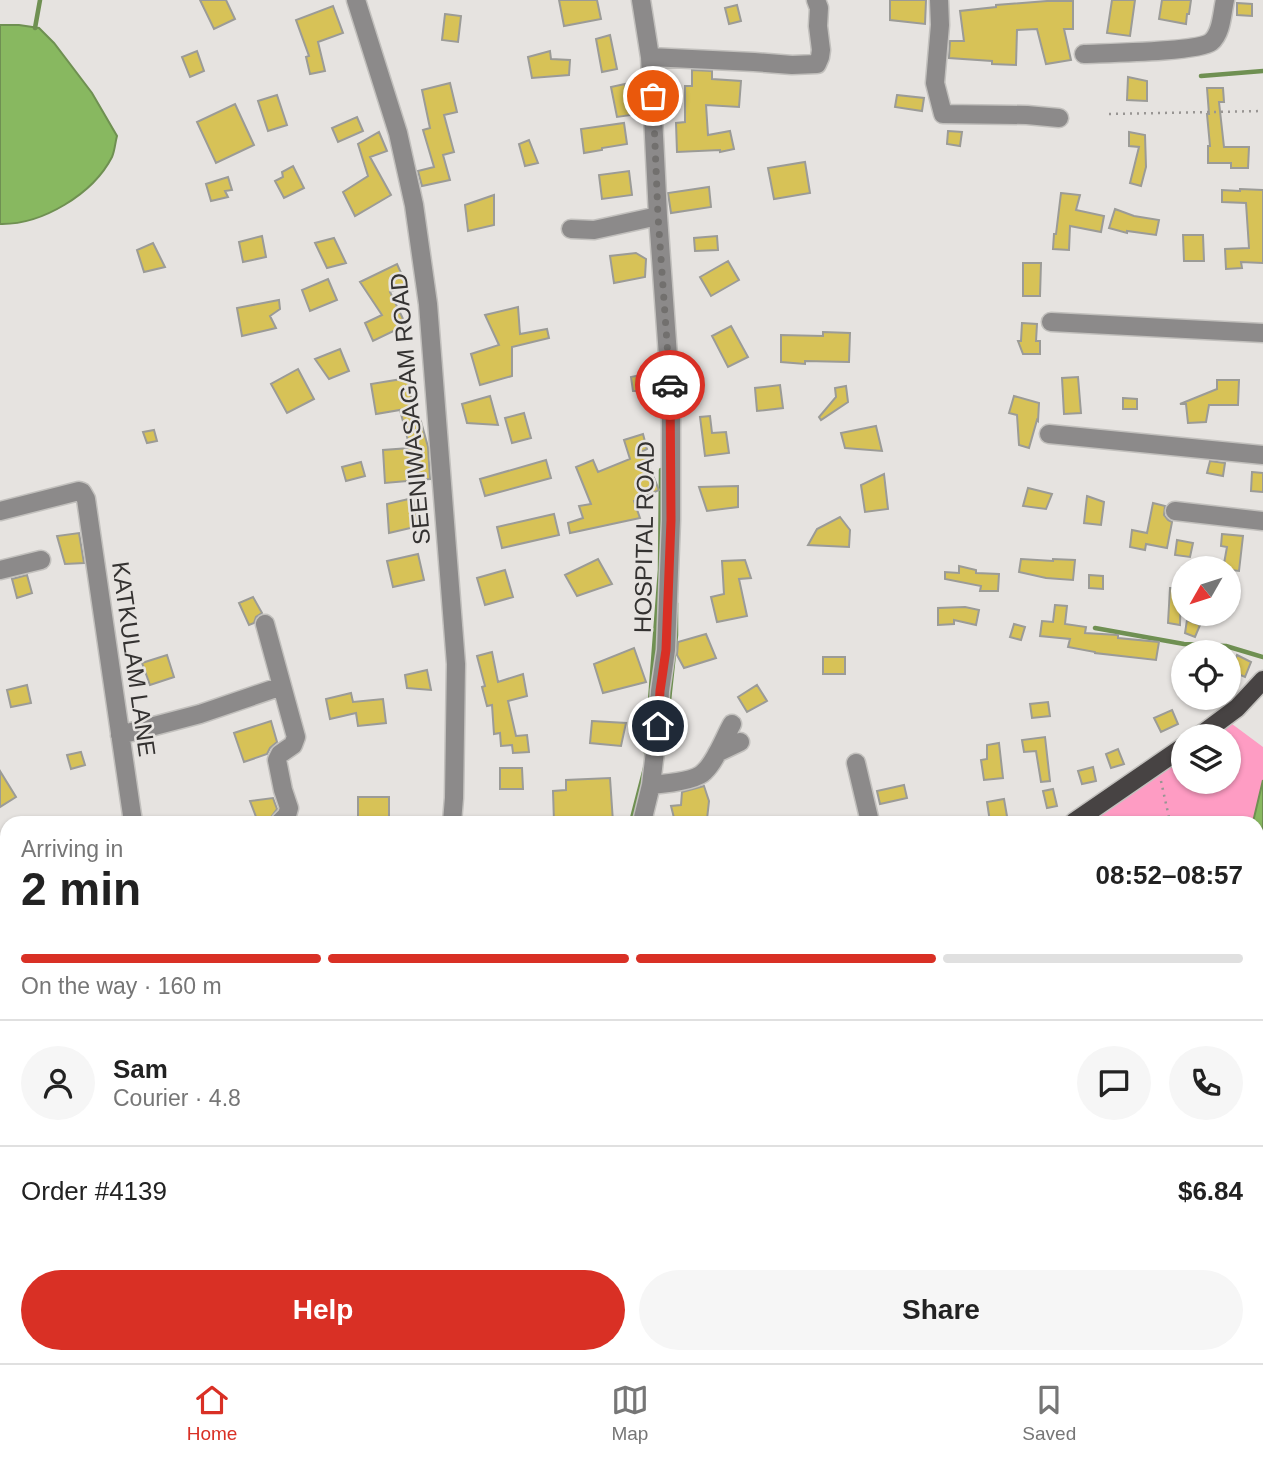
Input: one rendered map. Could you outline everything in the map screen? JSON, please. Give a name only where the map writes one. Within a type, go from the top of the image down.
[{"type":"main road","points":[[1215,724],[1237,708],[1263,680]]},
{"type":"main road","points":[[1083,816],[1171,755]]},
{"type":"street","name":"SEENIWASAGAM ROAD","points":[[356,0],[398,133],[414,205],[428,304],[456,664],[452,816]]},
{"type":"street","name":"HOSPITAL ROAD","points":[[641,0],[650,57],[671,398],[671,520],[666,650],[651,785],[643,816]]},
{"type":"street","points":[[650,57],[817,64],[821,50],[819,8],[816,0]]},
{"type":"street","points":[[939,0],[940,24],[934,83],[943,114],[1059,118]]},
{"type":"street","points":[[1084,54],[1201,46],[1212,41],[1218,33],[1225,0]]},
{"type":"street","points":[[571,229],[594,230],[658,216]]},
{"type":"street","points":[[1051,321],[1263,333]]},
{"type":"street","points":[[1049,434],[1263,456]]},
{"type":"street","name":"KATKULAM LANE","points":[[0,511],[79,491],[88,503],[132,816]]},
{"type":"street","points":[[1175,511],[1263,521]]},
{"type":"street","points":[[0,569],[41,560]]},
{"type":"street","points":[[265,624],[296,737],[293,744],[280,754],[278,760],[289,808],[286,816]]},
{"type":"street","points":[[120,735],[200,714],[282,686]]},
{"type":"street","points":[[651,785],[695,778],[703,774],[732,724]]},
{"type":"street","points":[[716,753],[740,742]]},
{"type":"street","points":[[856,763],[869,816]]},
{"type":"path","points":[[1109,114],[1263,111]]},
{"type":"path","points":[[1157,765],[1169,816]]},
{"type":"shaded area","points":[[0,25],[39,28],[54,43],[92,93],[117,136],[112,157],[103,171],[79,195],[65,205],[33,219],[0,224]]},
{"type":"shaded area","points":[[1224,718],[1232,724],[1216,724]]},
{"type":"shaded area","points":[[1241,731],[1263,747],[1263,780],[1254,816],[1083,816],[1171,755],[1171,794],[1241,794]]},
{"type":"shaded area","points":[[1263,780],[1263,816],[1254,816]]},
{"type":"building","points":[[200,0],[226,0],[235,19],[214,29]]},
{"type":"building","points":[[559,0],[597,0],[601,19],[564,26]]},
{"type":"building","points":[[890,0],[926,0],[925,24],[890,20]]},
{"type":"building","points":[[1112,0],[1135,0],[1130,36],[1107,33]]},
{"type":"building","points":[[1162,0],[1191,0],[1186,24],[1159,19]]},
{"type":"building","points":[[1047,1],[1073,1],[1073,29],[1064,29],[1071,60],[1046,64],[1037,29],[1017,30],[1016,65],[949,58],[950,41],[964,41],[960,11]]},
{"type":"building","points":[[1237,3],[1252,4],[1252,16],[1237,15]]},
{"type":"building","points":[[737,5],[741,21],[729,24],[725,8]]},
{"type":"building","points":[[333,6],[343,33],[318,42],[325,71],[310,74],[306,57],[309,56],[296,20]]},
{"type":"building","points":[[445,14],[461,16],[458,42],[442,40]]},
{"type":"building","points":[[610,35],[617,69],[602,72],[596,39]]},
{"type":"building","points":[[197,51],[204,71],[190,77],[182,57]]},
{"type":"building","points":[[550,51],[551,59],[570,60],[569,75],[532,78],[528,57]]},
{"type":"building","points":[[692,70],[712,71],[712,79],[741,81],[739,107],[706,105],[708,135],[730,131],[734,149],[720,152],[677,152],[676,123],[685,122],[685,86],[692,86]]},
{"type":"building","points":[[1128,77],[1147,81],[1147,101],[1127,100]]},
{"type":"building","points":[[450,83],[457,112],[444,115],[454,152],[443,155],[450,180],[422,186],[418,171],[434,167],[423,130],[430,128],[422,90]]},
{"type":"building","points":[[625,84],[631,115],[617,117],[611,87]]},
{"type":"building","points":[[1207,88],[1223,88],[1224,102],[1219,102],[1224,147],[1249,147],[1248,168],[1231,168],[1231,163],[1208,163],[1210,146]]},
{"type":"building","points":[[277,95],[287,125],[268,131],[258,101]]},
{"type":"building","points":[[897,95],[924,98],[922,111],[895,107]]},
{"type":"building","points":[[235,104],[254,145],[216,163],[197,122]]},
{"type":"building","points":[[357,117],[363,131],[338,142],[332,128]]},
{"type":"building","points":[[624,123],[627,144],[584,153],[581,129]]},
{"type":"building","points":[[948,131],[962,132],[960,146],[947,144]]},
{"type":"building","points":[[379,132],[387,151],[370,157],[391,195],[355,216],[343,192],[368,176],[358,144]]},
{"type":"building","points":[[1129,132],[1145,135],[1146,167],[1141,186],[1130,183],[1139,147],[1129,146]]},
{"type":"building","points":[[529,140],[538,163],[525,166],[519,144]]},
{"type":"building","points":[[805,162],[810,193],[774,199],[768,168]]},
{"type":"building","points":[[293,166],[304,188],[284,198],[275,181],[283,177],[282,172]]},
{"type":"building","points":[[629,171],[632,195],[602,199],[599,175]]},
{"type":"building","points":[[228,177],[232,190],[225,191],[228,197],[211,201],[206,184]]},
{"type":"building","points":[[709,187],[711,207],[671,213],[668,193]]},
{"type":"building","points":[[1222,190],[1263,190],[1263,263],[1241,262],[1242,268],[1226,269],[1225,249],[1249,248],[1246,203],[1222,202]]},
{"type":"building","points":[[1061,193],[1080,195],[1076,210],[1104,216],[1101,232],[1070,226],[1069,250],[1053,249]]},
{"type":"building","points":[[494,195],[494,225],[468,231],[465,205]]},
{"type":"building","points":[[1115,209],[1134,216],[1159,220],[1156,235],[1127,233],[1109,228]]},
{"type":"building","points":[[1183,235],[1203,235],[1204,261],[1184,261]]},
{"type":"building","points":[[262,236],[266,257],[243,262],[239,242]]},
{"type":"building","points":[[717,236],[718,250],[695,251],[694,238]]},
{"type":"building","points":[[334,238],[346,263],[327,268],[315,243]]},
{"type":"building","points":[[153,243],[165,267],[144,272],[137,250]]},
{"type":"building","points":[[636,253],[646,259],[645,277],[614,283],[610,256]]},
{"type":"building","points":[[728,261],[739,280],[711,296],[700,277]]},
{"type":"building","points":[[1023,263],[1041,263],[1040,296],[1023,296]]},
{"type":"building","points":[[397,264],[406,284],[390,292],[406,325],[373,341],[365,323],[382,315],[360,282]]},
{"type":"building","points":[[328,279],[337,300],[310,311],[302,290]]},
{"type":"building","points":[[279,300],[280,309],[270,316],[276,328],[242,336],[237,308]]},
{"type":"building","points":[[518,307],[520,334],[547,329],[549,338],[512,347],[512,376],[480,385],[471,354],[499,345],[485,315]]},
{"type":"building","points":[[1022,323],[1037,324],[1036,341],[1040,341],[1040,354],[1023,354],[1018,341],[1021,341]]},
{"type":"building","points":[[731,326],[748,357],[728,367],[712,336]]},
{"type":"building","points":[[823,332],[850,333],[849,362],[781,362],[781,335],[823,336]]},
{"type":"building","points":[[340,349],[349,371],[329,379],[315,359]]},
{"type":"building","points":[[298,369],[314,399],[287,413],[271,384]]},
{"type":"building","points":[[655,372],[654,391],[633,391],[631,377]]},
{"type":"building","points":[[1078,377],[1081,413],[1064,414],[1062,378]]},
{"type":"building","points":[[408,378],[415,419],[420,418],[428,447],[430,479],[385,483],[383,450],[410,448],[400,410],[376,414],[371,384]]},
{"type":"building","points":[[1217,380],[1239,380],[1238,405],[1209,405],[1206,422],[1188,423],[1186,404],[1180,404],[1217,389]]},
{"type":"building","points":[[780,385],[783,408],[757,411],[755,388]]},
{"type":"building","points":[[846,386],[848,402],[821,420],[819,417],[836,397],[835,388]]},
{"type":"building","points":[[490,396],[498,425],[467,423],[462,404]]},
{"type":"building","points":[[1014,396],[1039,403],[1038,421],[1029,448],[1019,445],[1017,415],[1009,413]]},
{"type":"building","points":[[1123,398],[1137,399],[1137,409],[1123,409]]},
{"type":"building","points":[[524,413],[531,438],[512,443],[505,418]]},
{"type":"building","points":[[710,416],[712,433],[726,432],[729,453],[705,456],[700,417]]},
{"type":"building","points":[[876,426],[882,451],[845,448],[841,433]]},
{"type":"building","points":[[154,430],[157,441],[147,443],[143,432]]},
{"type":"building","points":[[643,434],[647,449],[643,451],[659,490],[634,501],[640,518],[570,533],[568,523],[583,518],[579,506],[591,504],[576,467],[593,460],[598,472],[630,459],[624,440]]},
{"type":"building","points":[[546,460],[551,478],[485,496],[480,479]]},
{"type":"building","points":[[1210,461],[1225,463],[1223,476],[1207,473]]},
{"type":"building","points":[[361,462],[365,476],[346,481],[342,467]]},
{"type":"building","points":[[1252,472],[1263,473],[1263,492],[1251,491]]},
{"type":"building","points":[[884,474],[888,509],[865,512],[861,485]]},
{"type":"building","points":[[738,486],[738,507],[707,511],[699,487]]},
{"type":"building","points":[[1028,488],[1052,494],[1046,509],[1023,506]]},
{"type":"building","points":[[1087,496],[1104,502],[1101,525],[1084,523]]},
{"type":"building","points":[[413,498],[419,526],[389,533],[387,504]]},
{"type":"building","points":[[1153,503],[1165,506],[1164,515],[1172,522],[1167,548],[1146,544],[1145,550],[1130,547],[1132,530],[1147,533]]},
{"type":"building","points":[[554,514],[559,535],[502,548],[497,527]]},
{"type":"building","points":[[840,517],[850,530],[849,547],[808,545],[817,529]]},
{"type":"building","points":[[79,533],[84,563],[65,564],[57,536]]},
{"type":"building","points":[[1222,534],[1243,536],[1241,556],[1225,556],[1227,547],[1221,546]]},
{"type":"building","points":[[1177,540],[1193,543],[1190,556],[1175,555]]},
{"type":"building","points":[[418,554],[424,580],[393,587],[387,561]]},
{"type":"building","points":[[598,559],[612,584],[577,596],[565,575]]},
{"type":"building","points":[[1021,559],[1075,560],[1073,580],[1019,572]]},
{"type":"building","points":[[745,560],[751,578],[739,579],[747,616],[717,622],[711,597],[724,594],[722,561]]},
{"type":"building","points":[[959,566],[976,570],[976,573],[999,574],[998,591],[980,591],[981,586],[945,579],[945,572],[959,573]]},
{"type":"building","points":[[505,570],[513,597],[485,605],[477,578]]},
{"type":"building","points":[[27,575],[32,593],[17,598],[12,579]]},
{"type":"building","points":[[1089,575],[1103,576],[1103,589],[1089,588]]},
{"type":"building","points":[[1170,588],[1171,624],[1168,623]]},
{"type":"building","points":[[253,597],[262,613],[249,625],[239,603]]},
{"type":"building","points":[[1055,605],[1067,606],[1065,624],[1086,627],[1085,633],[1159,642],[1156,660],[1095,653],[1068,647],[1070,639],[1040,636],[1042,621],[1053,622]]},
{"type":"building","points":[[965,607],[979,610],[976,625],[954,620],[954,624],[938,625],[938,608]]},
{"type":"building","points":[[1014,624],[1025,627],[1021,640],[1010,637]]},
{"type":"building","points":[[1186,626],[1200,626],[1195,637],[1185,633]]},
{"type":"building","points":[[706,634],[716,658],[684,668],[677,655],[678,642]]},
{"type":"building","points":[[634,648],[646,682],[603,693],[594,664]]},
{"type":"building","points":[[492,652],[498,682],[523,674],[527,696],[508,701],[516,736],[527,735],[529,752],[513,753],[512,745],[501,746],[500,733],[494,734],[492,705],[487,706],[477,656]]},
{"type":"building","points":[[167,655],[174,677],[150,685],[142,663]]},
{"type":"building","points":[[823,657],[845,657],[845,674],[823,674]]},
{"type":"building","points":[[1241,657],[1251,662],[1245,677],[1241,675]]},
{"type":"building","points":[[427,670],[431,690],[407,688],[405,675]]},
{"type":"building","points":[[27,685],[31,703],[11,707],[7,690]]},
{"type":"building","points":[[757,685],[767,701],[747,712],[738,697]]},
{"type":"building","points":[[351,693],[353,702],[383,699],[386,723],[358,726],[356,713],[330,719],[326,699]]},
{"type":"building","points":[[1048,702],[1050,716],[1032,718],[1030,704]]},
{"type":"building","points":[[1172,710],[1178,724],[1171,724],[1171,727],[1161,732],[1154,718]]},
{"type":"building","points":[[271,721],[277,742],[267,754],[244,762],[234,733]]},
{"type":"building","points":[[592,721],[626,723],[621,746],[590,743]]},
{"type":"building","points":[[1045,737],[1050,781],[1041,782],[1036,751],[1024,752],[1022,740]]},
{"type":"building","points":[[999,743],[1003,778],[984,780],[981,760],[987,759],[987,745]]},
{"type":"building","points":[[1118,749],[1124,764],[1111,768],[1106,754]]},
{"type":"building","points":[[81,752],[85,765],[71,769],[67,755]]},
{"type":"building","points":[[1093,767],[1096,781],[1082,784],[1078,771]]},
{"type":"building","points":[[500,768],[522,768],[523,789],[500,789]]},
{"type":"building","points":[[0,771],[16,797],[0,807]]},
{"type":"building","points":[[610,778],[613,816],[554,816],[553,791],[566,790],[566,780]]},
{"type":"building","points":[[904,785],[907,798],[880,804],[877,791]]},
{"type":"building","points":[[704,786],[709,801],[707,816],[674,816],[671,806],[681,805],[682,792]]},
{"type":"building","points":[[1053,789],[1057,806],[1047,808],[1043,791]]},
{"type":"building","points":[[358,797],[389,797],[389,816],[358,816]]},
{"type":"building","points":[[273,798],[277,809],[272,816],[256,816],[250,801]]},
{"type":"building","points":[[1004,799],[1007,816],[989,816],[987,802]]},
{"type":"waterway","points":[[35,28],[40,0]]},
{"type":"waterway","points":[[1201,76],[1263,71]]},
{"type":"waterway","points":[[646,753],[660,570],[661,470]]},
{"type":"waterway","points":[[667,719],[676,635],[676,603]]},
{"type":"waterway","points":[[1095,628],[1184,644],[1226,646],[1263,657]]},
{"type":"waterway","points":[[633,816],[645,768]]},
{"type":"way so far","points":[[653,96],[670,385]]},
{"type":"route","points":[[658,726],[666,650],[671,520],[670,385]]}]
